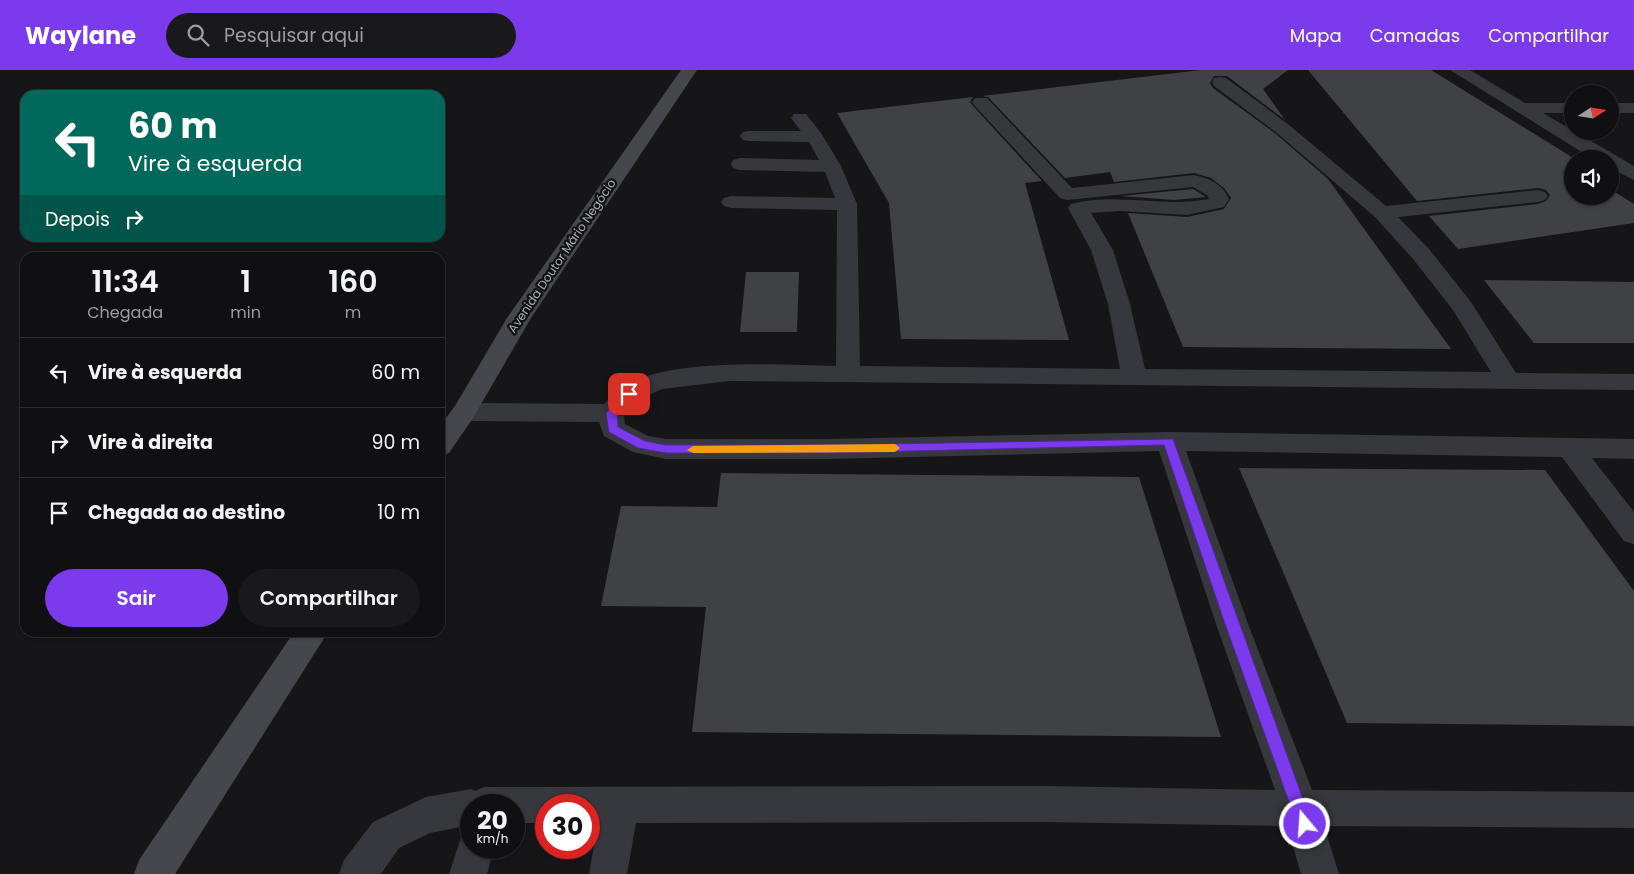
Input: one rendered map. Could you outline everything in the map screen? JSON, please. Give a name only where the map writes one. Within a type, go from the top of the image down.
[{"type":"main road","name":"Avenida Doutor Mário Negócio","points":[[445,439],[464,412],[519,318],[690,70]]},
{"type":"main road","points":[[153,874],[309,637]]},
{"type":"street","points":[[1458,70],[1592,150]]},
{"type":"street","points":[[1220,82],[1283,129],[1382,213],[1421,254],[1463,307],[1508,380]]},
{"type":"street","points":[[981,102],[1072,201],[1102,250],[1119,304],[1134,376]]},
{"type":"street","points":[[1520,108],[1564,108]]},
{"type":"street","points":[[1619,108],[1634,108]]},
{"type":"street","points":[[800,118],[815,137],[832,166],[847,204],[848,374]]},
{"type":"street","points":[[749,136],[815,137]]},
{"type":"street","points":[[740,164],[832,166]]},
{"type":"street","points":[[1619,166],[1634,174]]},
{"type":"street","points":[[1194,181],[1206,185],[1216,192],[1219,199],[1217,203],[1208,206],[1187,209],[1072,201],[1194,181]]},
{"type":"street","points":[[1382,213],[1538,196]]},
{"type":"street","points":[[731,202],[847,204]]},
{"type":"street","points":[[464,412],[611,413],[629,394],[657,381],[729,373],[1634,382]]},
{"type":"street","points":[[611,413],[613,429],[642,445],[666,449],[827,449],[1169,441],[1634,449]]},
{"type":"street","points":[[1169,441],[1232,624],[1300,808],[1320,874]]},
{"type":"street","points":[[1570,448],[1634,533]]},
{"type":"street","points":[[600,805],[1044,804],[1634,810]]},
{"type":"street","points":[[358,874],[386,835],[426,815],[460,809]]},
{"type":"street","points":[[600,813],[608,874]]},
{"type":"street","points":[[468,874],[472,859]]},
{"type":"building","points":[[1201,70],[1288,70],[1263,89],[1285,120],[1227,76],[1214,76],[1210,83],[1213,88],[1276,134],[1328,179],[1451,349],[1183,347],[1128,213],[1187,217],[1224,209],[1231,198],[1224,188],[1211,178],[1194,173],[1114,182],[1110,172],[1065,178],[988,97],[982,96]]},
{"type":"building","points":[[1308,70],[1431,70],[1564,152],[1564,205],[1619,205],[1619,195],[1634,204],[1634,223],[1458,249],[1429,216],[1538,204],[1546,201],[1550,195],[1546,190],[1538,188],[1417,201]]},
{"type":"building","points":[[973,97],[970,102],[974,107],[1042,181],[1025,183],[1069,340],[901,339],[889,203],[837,113]]},
{"type":"building","points":[[1193,189],[1206,197],[1174,200],[1120,196]]},
{"type":"building","points":[[746,272],[799,272],[797,332],[740,332]]},
{"type":"building","points":[[1484,280],[1634,282],[1634,343],[1534,343]]},
{"type":"building","points":[[1239,468],[1545,470],[1634,591],[1634,726],[1347,723]]},
{"type":"building","points":[[721,473],[1139,477],[1221,737],[692,732],[706,607],[601,606],[621,506],[717,507]]},
{"type":"slow traffic","points":[[693,450],[895,448]]},
{"type":"route","points":[[629,394],[611,413],[613,429],[642,445],[666,449],[827,449],[1169,441],[1232,624],[1305,824]]}]
